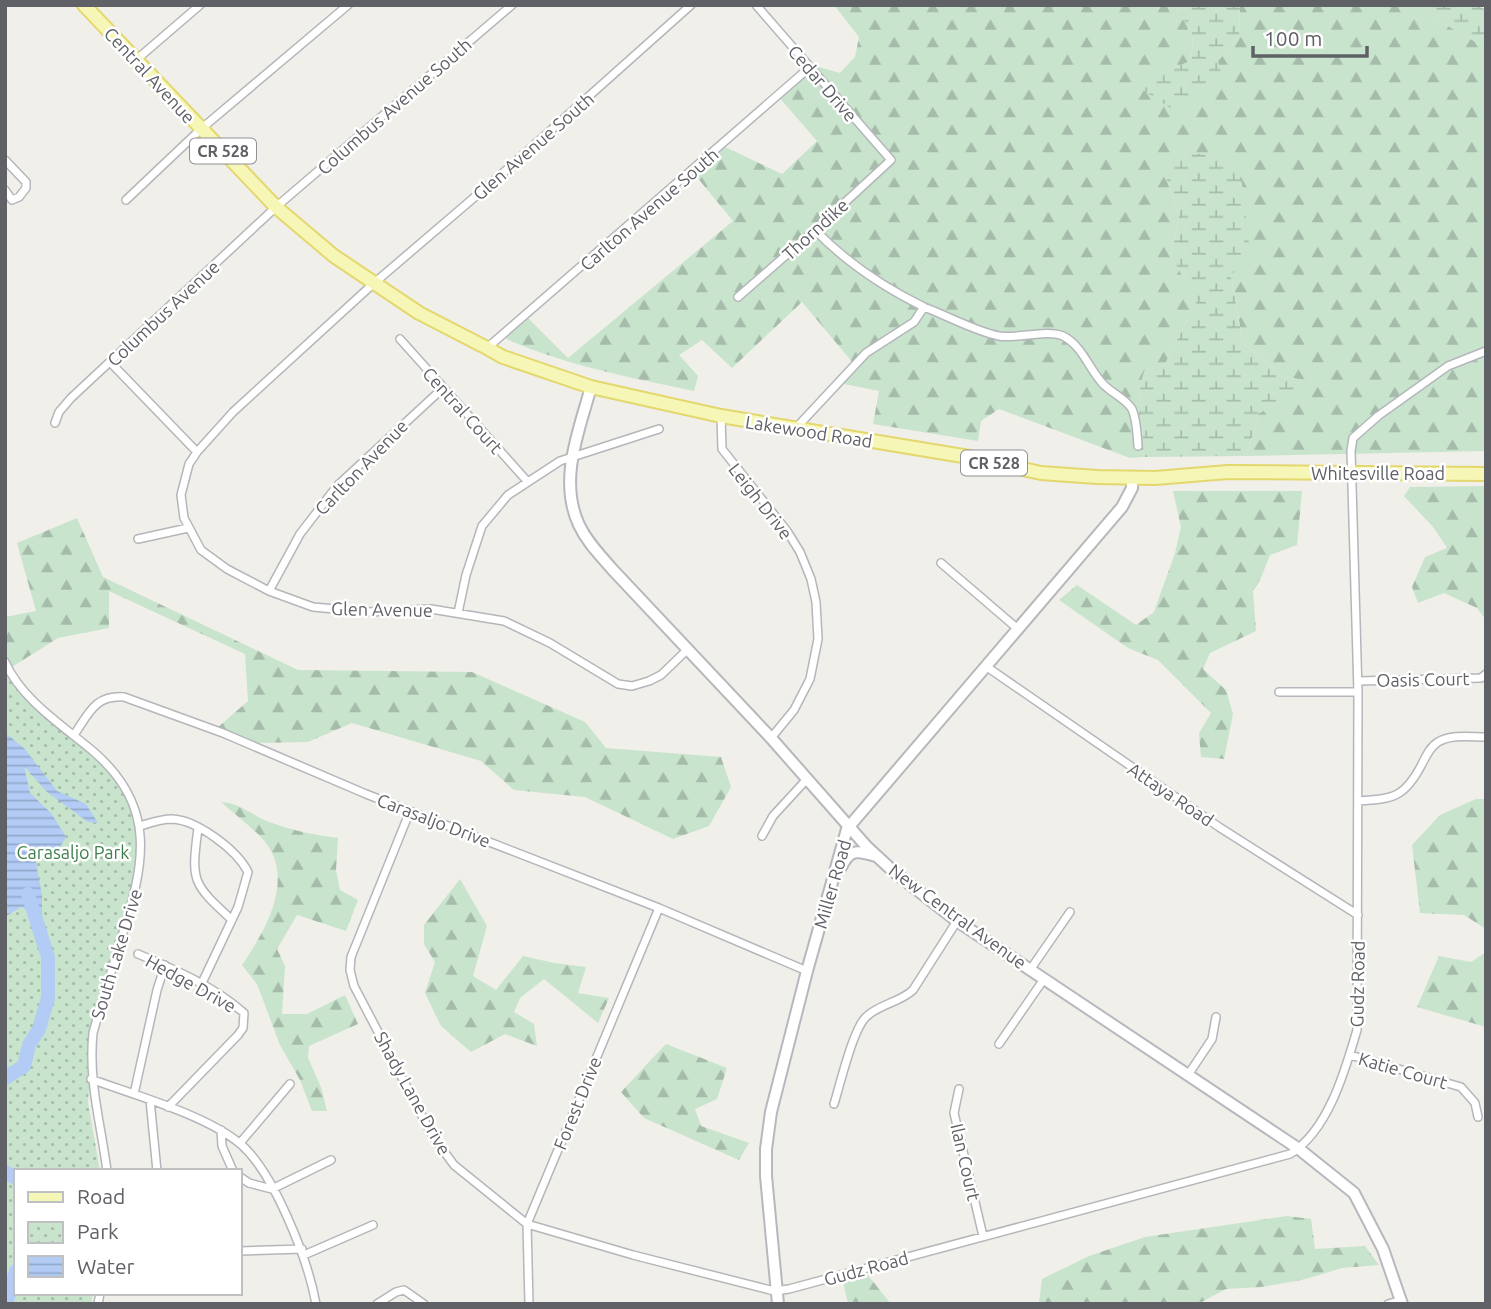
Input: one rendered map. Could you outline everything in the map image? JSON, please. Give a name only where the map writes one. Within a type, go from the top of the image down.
[{"type":"main road","name":"Central Avenue","points":[[84,5],[276,207],[334,256],[373,284]]},
{"type":"main road","name":"Lakewood Road","points":[[373,284],[419,313],[503,357],[591,387],[721,416],[969,457],[1041,473],[1132,478],[1270,472]]},
{"type":"main road","name":"Whitesville Road","points":[[1270,472],[1486,474]]},
{"type":"street","points":[[136,60],[200,5]]},
{"type":"street","points":[[126,200],[201,129],[348,5]]},
{"type":"street","name":"Columbus Avenue South","points":[[276,207],[512,5]]},
{"type":"street","name":"Glen Avenue South","points":[[373,284],[504,172],[691,5]]},
{"type":"street","name":"Cedar Drive","points":[[756,5],[891,160]]},
{"type":"street","name":"Carlton Avenue South","points":[[487,348],[810,67]]},
{"type":"street","points":[[5,160],[26,183],[26,188],[19,197],[12,200],[5,190]]},
{"type":"street","name":"Thorndike","points":[[737,297],[891,160]]},
{"type":"street","name":"Columbus Avenue","points":[[55,423],[59,412],[71,398],[276,207]]},
{"type":"street","points":[[815,230],[836,252],[858,268],[891,290],[925,307],[1001,336],[1023,337],[1055,333],[1066,338],[1078,349],[1101,383],[1129,404],[1136,423],[1138,446]]},
{"type":"street","name":"Glen Avenue","points":[[373,284],[233,412],[189,464],[181,495],[184,518],[201,550],[227,569],[269,591],[313,607],[368,612],[431,609],[504,621],[525,630],[618,684],[632,686],[649,681],[660,675],[688,649]]},
{"type":"street","points":[[796,428],[866,353],[914,322],[925,307]]},
{"type":"street","name":"Central Court","points":[[400,339],[527,481]]},
{"type":"street","name":"Gudz Road","points":[[777,1291],[1290,1154],[1310,1139],[1342,1079],[1357,1030],[1358,692],[1353,438],[1378,416],[1448,366],[1486,351]]},
{"type":"street","points":[[110,362],[197,452]]},
{"type":"street","name":"New Central Avenue","points":[[591,387],[572,457],[572,506],[584,534],[612,569],[771,738],[878,857],[928,900],[1299,1149],[1354,1193],[1383,1249],[1402,1302]]},
{"type":"street","name":"Carlton Avenue","points":[[269,591],[300,534],[323,502],[443,388]]},
{"type":"street","name":"Leigh Drive","points":[[721,416],[722,449],[787,531],[800,552],[811,579],[816,602],[818,639],[810,679],[794,709],[771,738]]},
{"type":"street","points":[[458,613],[466,575],[482,526],[508,495],[527,481],[572,457],[659,429]]},
{"type":"street","name":"Miller Road","points":[[778,1304],[766,1176],[766,1149],[771,1112],[807,971],[849,826],[1122,507],[1132,488],[1132,478]]},
{"type":"street","points":[[138,539],[188,528]]},
{"type":"street","points":[[941,563],[1018,629]]},
{"type":"street","name":"South Lake Drive","points":[[5,662],[22,690],[107,764],[122,781],[134,804],[140,826],[142,857],[137,887],[93,1033],[91,1079],[107,1169]]},
{"type":"street","name":"Attaya Road","points":[[987,667],[1219,827],[1358,915]]},
{"type":"street","name":"Oasis Court","points":[[1357,681],[1482,678],[1486,674]]},
{"type":"street","points":[[1279,692],[1358,692]]},
{"type":"street","name":"Carasaljo Drive","points":[[74,735],[102,698],[124,697],[223,733],[410,811],[659,908],[807,971]]},
{"type":"street","points":[[1358,801],[1385,799],[1403,793],[1410,786],[1429,751],[1438,742],[1453,736],[1486,737]]},
{"type":"street","points":[[762,836],[773,816],[807,779]]},
{"type":"street","name":"Shady Lane Drive","points":[[410,811],[351,957],[350,970],[354,986],[432,1135],[446,1156],[473,1182],[527,1224],[645,1259],[777,1291]]},
{"type":"street","points":[[140,826],[174,819],[198,828],[236,855],[248,872],[242,897],[201,985]]},
{"type":"street","points":[[198,828],[193,864],[196,882],[203,893],[232,920]]},
{"type":"street","points":[[832,886],[847,856],[862,852],[878,857]]},
{"type":"street","name":"Forest Drive","points":[[529,1304],[527,1224],[659,908]]},
{"type":"street","points":[[1030,970],[1070,912]]},
{"type":"street","points":[[834,1104],[860,1024],[873,1012],[906,997],[913,990],[957,921]]},
{"type":"street","name":"Hedge Drive","points":[[138,954],[165,965],[227,999],[244,1013],[243,1028],[167,1107]]},
{"type":"street","points":[[134,1094],[165,965]]},
{"type":"street","points":[[999,1044],[1044,979]]},
{"type":"street","points":[[1188,1075],[1212,1039],[1216,1017]]},
{"type":"street","name":"Katie Court","points":[[1350,1055],[1461,1087],[1475,1103],[1478,1117]]},
{"type":"street","points":[[91,1079],[221,1130],[240,1143],[250,1153],[272,1189],[303,1252],[316,1304]]},
{"type":"street","points":[[240,1143],[290,1084]]},
{"type":"street","name":"Ilan Court","points":[[959,1089],[954,1112],[983,1236]]},
{"type":"street","points":[[150,1100],[157,1169]]},
{"type":"street","points":[[221,1130],[222,1146],[232,1169]]},
{"type":"street","points":[[242,1178],[272,1189],[331,1160]]},
{"type":"street","points":[[242,1251],[303,1252],[373,1225]]},
{"type":"street","points":[[377,1304],[404,1290],[425,1304]]},
{"type":"street","points":[[1388,1304],[1402,1302]]},
{"type":"green space","points":[[834,5],[1177,5],[1193,39],[1191,61],[1145,79],[1218,61],[1239,37],[1240,5],[1412,5],[1486,48],[1486,451],[1247,456],[1258,414],[1313,381],[1283,377],[1243,343],[1231,276],[1164,172],[1179,215],[1171,255],[1202,312],[1187,320],[1164,366],[1140,384],[1144,457],[1130,458],[999,409],[981,421],[978,441],[873,424],[879,391],[834,382],[853,363],[802,302],[732,368],[702,340],[679,355],[698,376],[694,391],[572,363],[502,337],[526,316],[568,358],[733,221],[691,170],[721,145],[782,174],[817,141],[777,95],[812,65],[840,73],[855,57],[859,37]]},
{"type":"green space","points":[[1177,5],[1240,5],[1239,37],[1218,61],[1224,84],[1172,109],[1143,90],[1144,79],[1191,61],[1193,39]]},
{"type":"green space","points":[[1412,5],[1477,5],[1486,10],[1486,48]]},
{"type":"green space","points":[[1189,152],[1230,160],[1242,183],[1250,253],[1231,276],[1243,343],[1283,377],[1314,381],[1258,414],[1247,456],[1144,457],[1140,384],[1146,366],[1164,366],[1187,320],[1201,312],[1171,255],[1179,215],[1164,172],[1166,159]]},
{"type":"green space","points":[[1486,486],[1486,620],[1477,608],[1444,593],[1418,603],[1412,587],[1425,557],[1447,548],[1434,528],[1404,496],[1410,487]]},
{"type":"green space","points":[[1173,491],[1302,491],[1297,545],[1270,555],[1253,591],[1256,631],[1210,653],[1203,669],[1226,690],[1233,714],[1224,759],[1201,757],[1199,733],[1211,713],[1158,660],[1128,648],[1059,600],[1077,585],[1136,625],[1154,612],[1175,553],[1181,527]]},
{"type":"green space","points":[[77,518],[103,577],[298,670],[472,672],[585,722],[606,748],[721,757],[731,787],[709,826],[673,839],[585,797],[514,790],[481,761],[352,723],[308,742],[253,743],[217,728],[248,701],[245,654],[109,591],[109,628],[58,638],[7,670],[5,617],[36,611],[17,543]]},
{"type":"green space","name":"Carasaljo Park","points":[[5,662],[22,690],[107,764],[134,804],[142,857],[94,1028],[88,1102],[100,1169],[14,1169],[14,1295],[93,1295],[91,1304],[5,1304]]},
{"type":"green space","points":[[1476,799],[1486,799],[1486,929],[1464,915],[1420,913],[1412,845],[1440,815]]},
{"type":"green space","points":[[221,802],[235,805],[280,826],[338,838],[336,870],[340,890],[358,900],[346,931],[297,915],[277,949],[285,966],[282,1014],[307,1014],[345,995],[358,1024],[309,1046],[308,1058],[321,1087],[327,1111],[312,1111],[300,1080],[280,1045],[257,984],[242,965],[267,922],[277,890],[278,874],[266,843]]},
{"type":"green space","points":[[460,879],[487,926],[473,976],[496,990],[523,956],[586,967],[578,993],[609,998],[598,1023],[544,979],[520,998],[514,1012],[534,1024],[537,1046],[505,1034],[471,1052],[441,1026],[425,993],[435,962],[424,944],[424,925]]},
{"type":"green space","points":[[1486,952],[1486,1027],[1417,1007],[1439,956],[1471,962]]},
{"type":"green space","points":[[666,1044],[727,1068],[717,1099],[695,1109],[701,1126],[749,1143],[739,1160],[644,1118],[621,1092]]},
{"type":"green space","points":[[1287,1216],[1311,1219],[1315,1249],[1365,1246],[1379,1265],[1342,1268],[1302,1280],[1261,1287],[1226,1289],[1198,1304],[1030,1304],[1039,1302],[1042,1279],[1089,1256],[1145,1237]]},
{"type":"green space","points":[[867,1274],[891,1304],[848,1304],[843,1281]]},
{"type":"water","points":[[5,733],[24,748],[57,791],[86,804],[98,823],[88,822],[47,792],[24,766],[30,793],[51,813],[66,837],[56,854],[33,847],[42,895],[42,916],[21,907],[5,917]]},
{"type":"waterway","points":[[5,1078],[24,1066],[29,1045],[39,1029],[48,998],[48,957],[28,894]]},
{"type":"waterway","points":[[5,1172],[14,1177]]},
{"type":"waterway","points":[[6,1304],[14,1278]]}]
